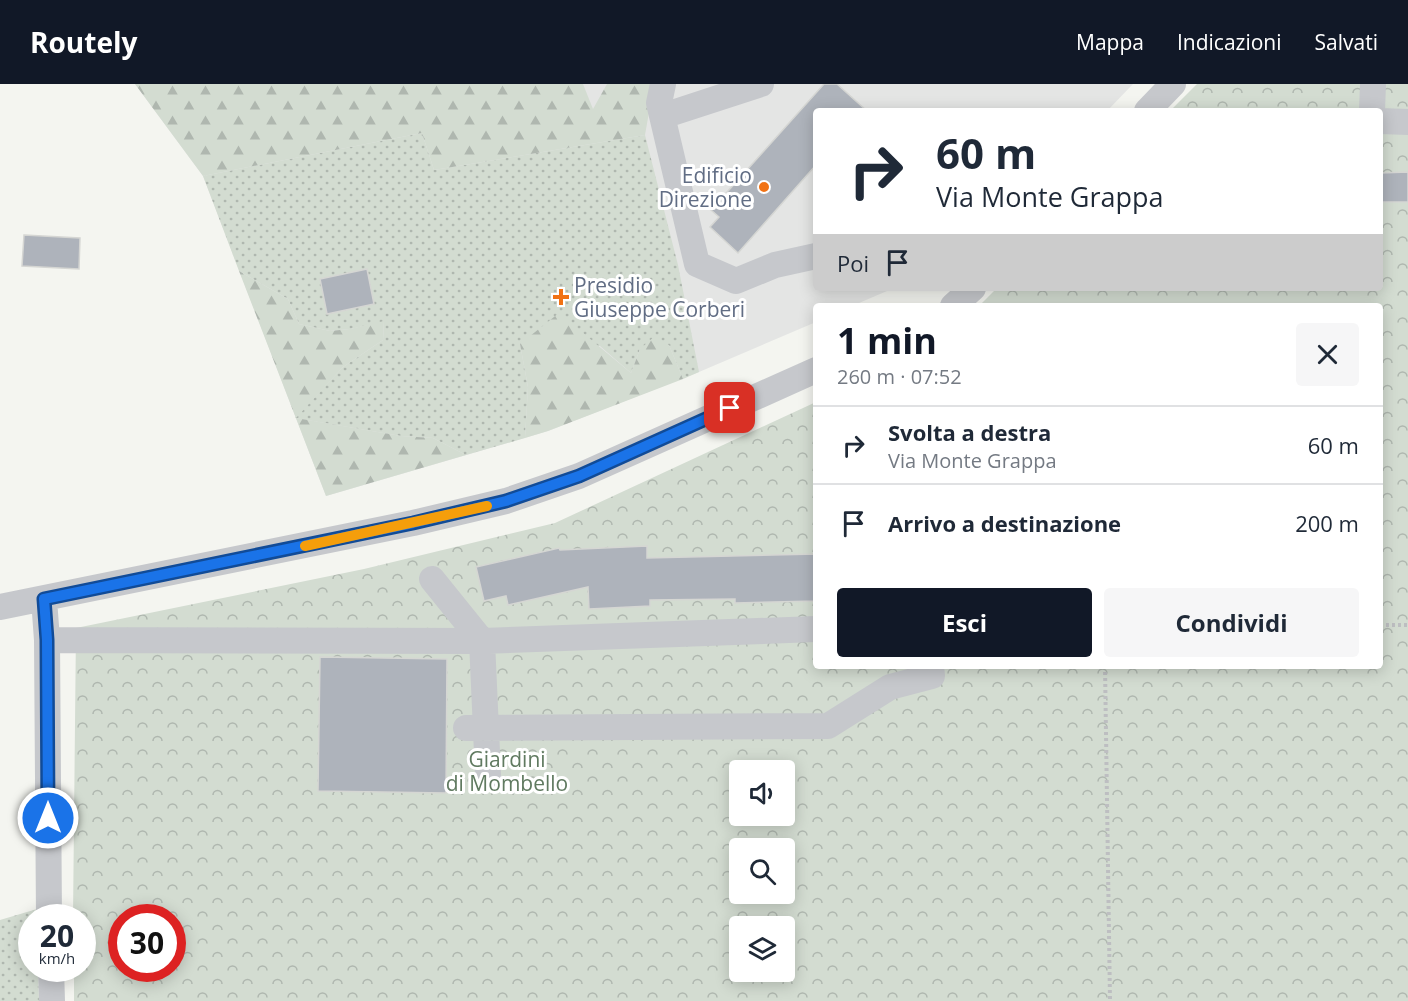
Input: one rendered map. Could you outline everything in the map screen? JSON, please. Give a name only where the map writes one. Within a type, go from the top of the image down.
[{"type":"street","points":[[663,84],[659,103],[697,264],[736,281],[776,265],[813,257]]},
{"type":"street","points":[[663,116],[761,84]]},
{"type":"street","points":[[1150,108],[1173,84]]},
{"type":"street","points":[[1372,108],[1373,84]]},
{"type":"street","points":[[1383,121],[1408,122]]},
{"type":"street","points":[[956,303],[970,291]]},
{"type":"street","points":[[0,607],[413,523],[506,501],[579,476],[813,371]]},
{"type":"street","points":[[432,579],[482,641],[476,728],[488,774]]},
{"type":"street","points":[[44,599],[47,640],[49,904]]},
{"type":"street","points":[[47,640],[482,641],[813,629]]},
{"type":"street","points":[[476,728],[828,726],[890,687],[932,676],[931,669]]},
{"type":"street","points":[[51,982],[52,1001]]},
{"type":"path","points":[[1383,625],[1408,625]]},
{"type":"path","points":[[1105,669],[1110,1001]]},
{"type":"shaded area","name":"Presidio Giuseppe Corberi","points":[[135,84],[1133,84],[1110,108],[813,108],[813,291],[887,291],[859,303],[813,303],[813,323],[699,372],[548,431],[326,496],[203,176]]},
{"type":"green space","points":[[135,84],[583,84],[593,109],[607,84],[654,84],[645,135],[434,170],[422,133],[203,176]]},
{"type":"green space","name":"Giardini di Mombello","points":[[1197,84],[1408,84],[1408,1001],[74,1001],[74,982],[96,982],[96,904],[73,904],[76,628],[364,569],[555,523],[813,403],[813,669],[1383,669],[1383,303],[982,303],[994,291],[1383,291],[1383,108],[1173,108]]},
{"type":"green space","points":[[422,133],[434,170],[645,135],[678,265],[699,372],[683,379],[669,345],[640,349],[631,373],[600,346],[520,344],[528,387],[525,438],[466,455],[433,438],[401,436],[295,418],[343,367],[383,340],[384,322],[330,331],[299,324],[288,299],[239,271],[203,176]],"holes":[[[366,269],[374,304],[327,314],[320,279]]]},
{"type":"green space","points":[[239,271],[288,299],[299,324],[330,331],[384,321],[383,340],[343,367],[296,418],[401,436],[433,438],[466,455],[326,496]]},
{"type":"green space","points":[[559,313],[631,373],[640,349],[655,336],[669,345],[683,379],[525,438],[528,387],[520,344]]},
{"type":"green space","points":[[18,915],[18,982],[38,982],[39,1001],[0,1001],[0,920]]},
{"type":"building","name":"Edificio Direzione","points":[[824,84],[837,84],[864,108],[813,108],[813,168],[738,253],[710,227],[719,217],[711,210]]},
{"type":"building","points":[[1408,172],[1408,202],[1383,202],[1383,173]]},
{"type":"building","points":[[24,235],[80,238],[79,269],[22,266]]},
{"type":"building","points":[[367,269],[374,304],[327,314],[320,279]]},
{"type":"building","points":[[647,546],[647,558],[813,554],[813,601],[735,603],[735,599],[650,600],[650,606],[589,609],[588,587],[508,605],[506,596],[484,601],[476,567],[559,548],[560,550]]},
{"type":"building","points":[[320,657],[447,659],[446,793],[318,791]]},
{"type":"slow traffic","points":[[305,546],[487,506]]},
{"type":"place","name":"Edificio Direzione","points":[[764,187]]},
{"type":"place","name":"Presidio Giuseppe Corberi","points":[[561,297]]},
{"type":"route","points":[[48,818],[47,640],[44,599],[413,523],[506,501],[579,476],[730,408]]}]
